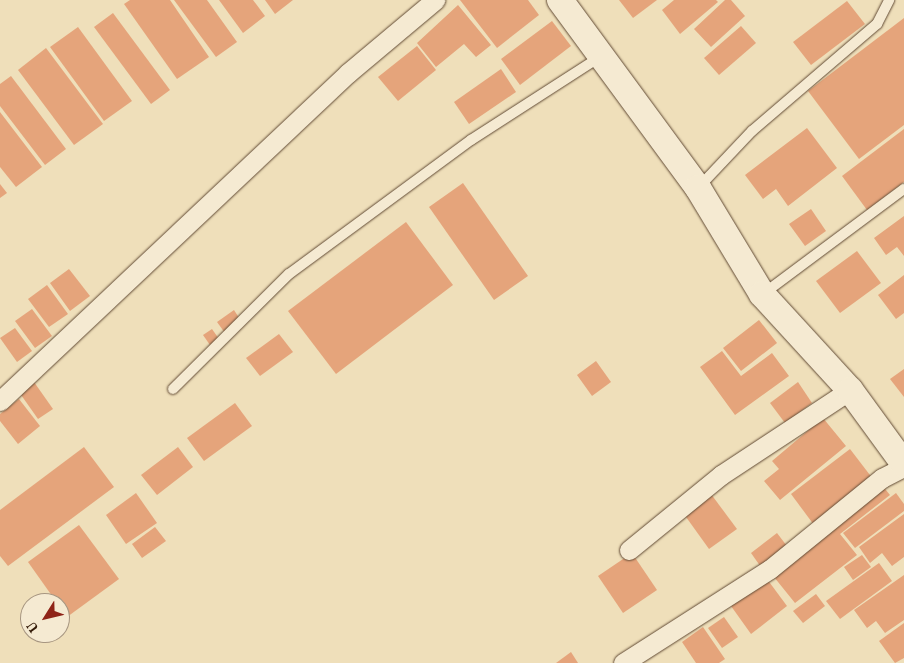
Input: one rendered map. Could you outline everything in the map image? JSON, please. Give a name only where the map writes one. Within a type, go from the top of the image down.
[{"type":"street","points":[[0,401],[348,74],[435,0]]},
{"type":"street","points":[[560,0],[698,188],[762,294],[850,390],[904,465],[882,478],[770,569],[623,663]]},
{"type":"street","points":[[630,550],[721,475],[850,390]]},
{"type":"lane","points":[[698,188],[752,130],[877,24],[889,0]]},
{"type":"lane","points":[[173,389],[289,274],[471,140],[601,56]]},
{"type":"lane","points":[[762,294],[904,189]]},
{"type":"building","points":[[130,0],[170,0],[209,57],[177,79],[124,4]]},
{"type":"building","points":[[174,0],[207,0],[237,42],[216,57]]},
{"type":"building","points":[[219,0],[253,0],[265,16],[243,33]]},
{"type":"building","points":[[265,0],[293,0],[275,14]]},
{"type":"building","points":[[460,0],[528,0],[539,15],[497,48]]},
{"type":"building","points":[[619,0],[657,0],[633,18]]},
{"type":"building","points":[[674,0],[716,0],[718,2],[680,34],[662,10]]},
{"type":"building","points":[[725,0],[731,0],[745,16],[711,47],[694,29]]},
{"type":"building","points":[[847,1],[865,24],[811,65],[793,42]]},
{"type":"building","points":[[458,5],[491,45],[476,57],[464,44],[436,67],[417,43]]},
{"type":"building","points":[[113,13],[170,90],[151,104],[94,27]]},
{"type":"building","points":[[904,18],[904,125],[859,159],[808,91]]},
{"type":"building","points":[[552,21],[571,46],[520,85],[501,59]]},
{"type":"building","points":[[741,26],[756,43],[719,75],[704,58]]},
{"type":"building","points":[[78,27],[132,101],[104,121],[50,47]]},
{"type":"building","points":[[417,46],[436,70],[398,101],[378,77]]},
{"type":"building","points":[[46,48],[103,124],[74,145],[18,70]]},
{"type":"building","points":[[501,69],[516,92],[469,124],[454,102]]},
{"type":"building","points":[[11,76],[66,149],[45,165],[0,106],[0,84]]},
{"type":"building","points":[[0,112],[42,167],[16,187],[0,167]]},
{"type":"building","points":[[807,128],[837,168],[788,206],[776,189],[763,199],[745,175]]},
{"type":"building","points":[[904,129],[904,182],[867,210],[842,176]]},
{"type":"building","points":[[463,183],[528,276],[494,300],[429,207]]},
{"type":"building","points":[[0,184],[7,193],[0,198]]},
{"type":"building","points":[[811,209],[826,231],[805,246],[789,224]]},
{"type":"building","points":[[904,216],[904,256],[897,247],[886,255],[874,238]]},
{"type":"building","points":[[406,222],[453,285],[336,374],[288,311]]},
{"type":"building","points":[[857,251],[881,283],[840,313],[816,281]]},
{"type":"building","points":[[69,269],[90,296],[70,311],[50,283]]},
{"type":"building","points":[[904,275],[904,313],[896,319],[878,295]]},
{"type":"building","points":[[47,285],[68,314],[49,327],[28,299]]},
{"type":"building","points":[[32,309],[52,336],[35,348],[15,321]]},
{"type":"building","points":[[234,310],[241,321],[225,333],[217,322]]},
{"type":"building","points":[[759,320],[777,343],[741,371],[723,348]]},
{"type":"building","points":[[15,328],[32,351],[17,362],[0,338]]},
{"type":"building","points":[[212,329],[219,339],[210,345],[203,335]]},
{"type":"building","points":[[279,334],[293,352],[260,376],[246,358]]},
{"type":"building","points":[[722,351],[741,376],[772,353],[789,376],[735,415],[700,367]]},
{"type":"building","points":[[596,361],[611,382],[592,396],[577,375]]},
{"type":"building","points":[[904,369],[904,397],[890,379]]},
{"type":"building","points":[[34,382],[53,409],[38,419],[19,392]]},
{"type":"building","points":[[798,382],[812,403],[785,423],[770,403]]},
{"type":"building","points":[[19,399],[40,426],[18,444],[0,421],[0,414]]},
{"type":"building","points":[[235,403],[252,426],[204,461],[187,438]]},
{"type":"building","points":[[823,418],[846,446],[780,500],[764,481],[779,469],[772,461]]},
{"type":"building","points":[[84,447],[114,487],[8,566],[0,556],[0,510]]},
{"type":"building","points":[[178,447],[193,467],[157,495],[141,475]]},
{"type":"building","points":[[850,449],[873,479],[814,525],[791,494]]},
{"type":"building","points":[[881,484],[890,495],[840,534],[857,555],[795,603],[774,577]]},
{"type":"building","points":[[708,490],[737,529],[709,549],[681,510]]},
{"type":"building","points":[[136,493],[157,523],[126,544],[106,515]]},
{"type":"building","points":[[896,493],[904,504],[904,511],[855,548],[843,533]]},
{"type":"building","points":[[904,514],[904,557],[892,566],[882,553],[870,563],[859,547]]},
{"type":"building","points":[[79,525],[119,579],[70,615],[70,593],[50,593],[28,562]]},
{"type":"building","points":[[155,527],[166,541],[142,558],[132,544]]},
{"type":"building","points":[[777,533],[790,550],[763,570],[751,553]]},
{"type":"building","points":[[632,553],[657,590],[623,613],[598,576]]},
{"type":"building","points":[[862,555],[871,567],[853,580],[844,567]]},
{"type":"building","points":[[879,563],[892,581],[840,619],[826,601]]},
{"type":"building","points":[[904,575],[904,620],[885,633],[876,621],[867,628],[854,610]]},
{"type":"building","points":[[767,579],[787,606],[751,634],[731,606]]},
{"type":"building","points":[[816,594],[825,606],[803,623],[793,611]]},
{"type":"building","points":[[724,617],[738,637],[722,648],[708,628]]},
{"type":"building","points":[[904,623],[904,658],[895,663],[879,641]]},
{"type":"building","points":[[703,627],[725,659],[719,663],[696,663],[682,642]]},
{"type":"building","points":[[571,652],[578,663],[556,663]]}]
